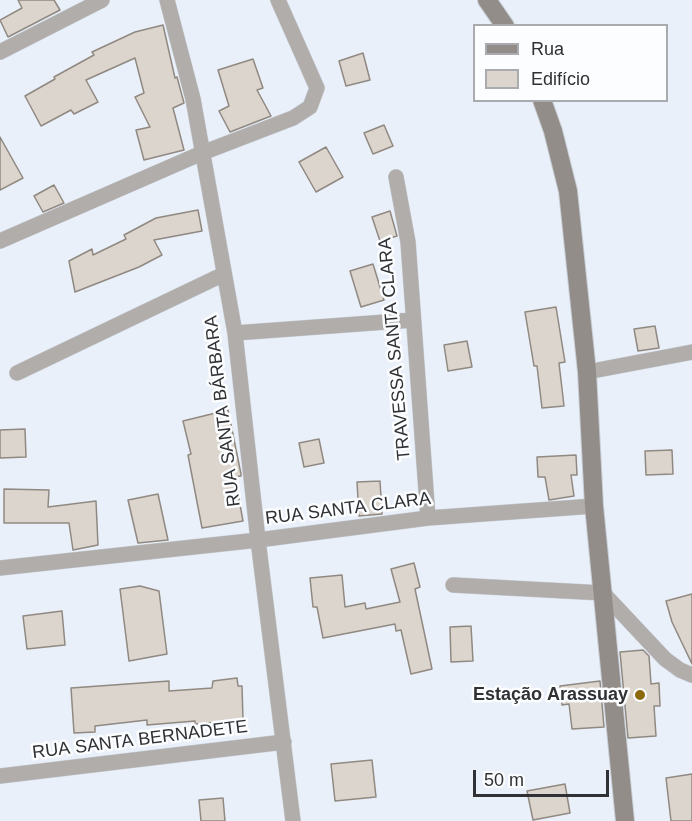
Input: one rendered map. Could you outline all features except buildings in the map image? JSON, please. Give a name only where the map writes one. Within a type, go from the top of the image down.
[{"type":"street","points":[[0,52],[102,0]]},
{"type":"street","name":"RUA SANTA BÁRBARA","points":[[167,0],[193,99],[235,333],[293,821]]},
{"type":"street","points":[[0,242],[202,153],[293,118],[310,107],[316,88],[278,0]]},
{"type":"street","points":[[487,0],[504,24]]},
{"type":"street","points":[[543,102],[553,131],[568,191],[587,372],[594,506],[625,821]]},
{"type":"street","name":"TRAVESSA SANTA CLARA","points":[[396,177],[408,242],[428,518]]},
{"type":"street","points":[[17,373],[224,274]]},
{"type":"street","points":[[235,333],[413,320]]},
{"type":"street","points":[[587,372],[692,352]]},
{"type":"street","name":"RUA SANTA CLARA","points":[[0,568],[258,540],[428,518],[594,506]]},
{"type":"street","points":[[453,585],[603,593],[665,659],[680,670],[692,675]]},
{"type":"street","name":"RUA SANTA BERNADETE","points":[[0,776],[284,742]]},
{"type":"place","name":"Estação Arassuay","points":[[640,695]]}]
